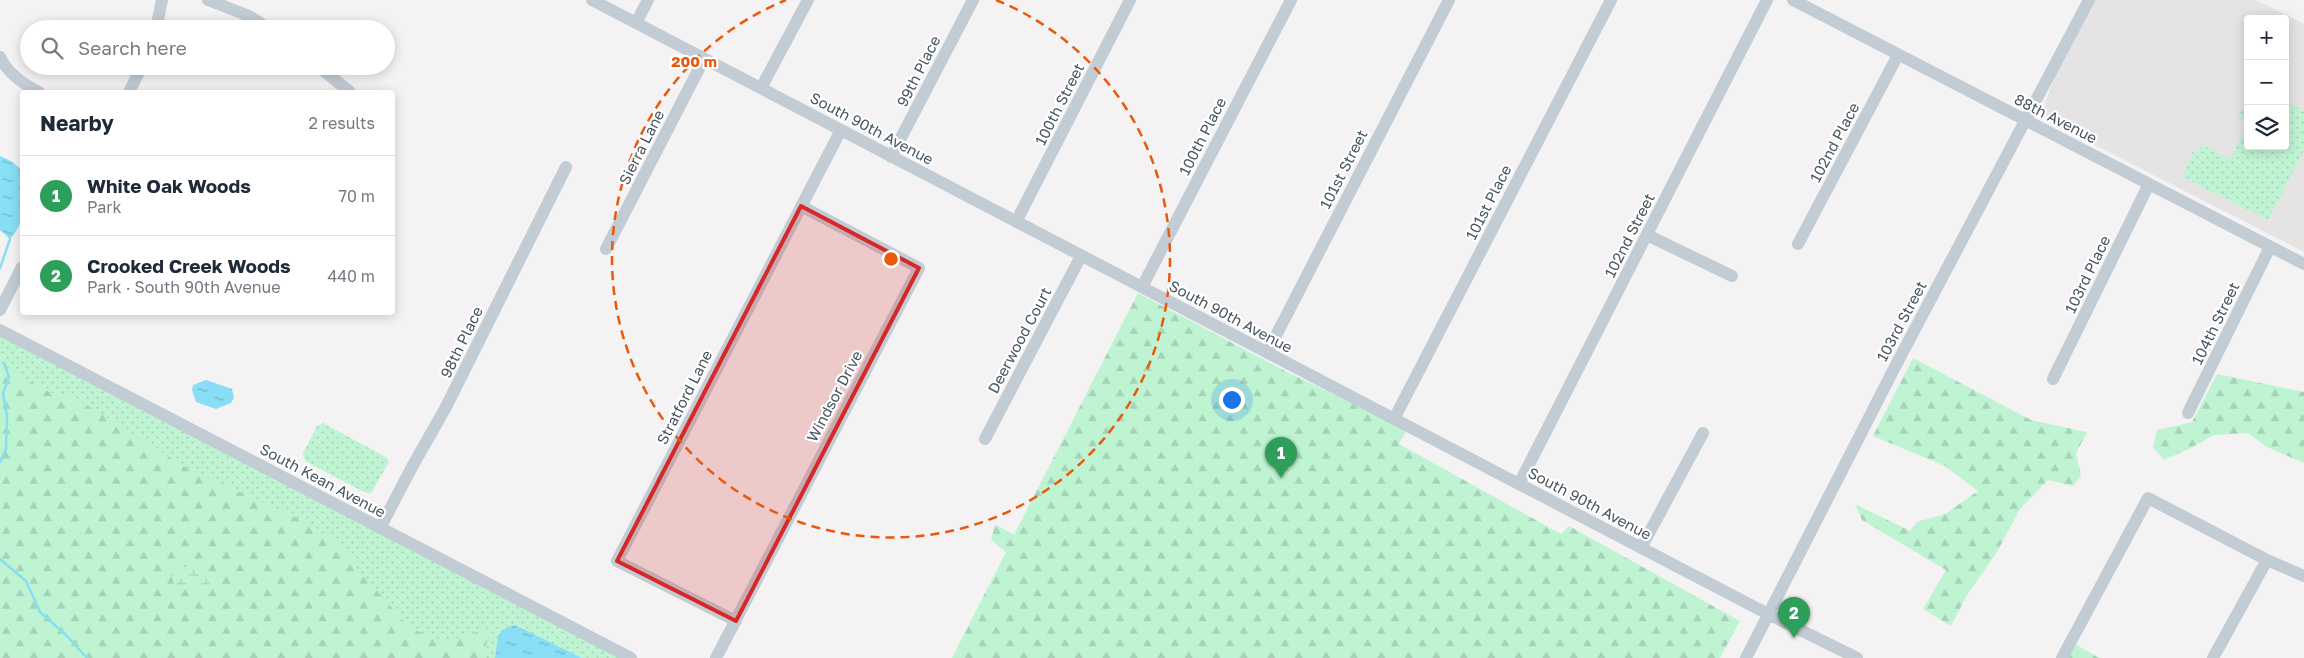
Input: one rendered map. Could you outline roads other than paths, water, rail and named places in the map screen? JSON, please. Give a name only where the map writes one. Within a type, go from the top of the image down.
[{"type":"street","points":[[158,20],[162,0]]},
{"type":"street","points":[[208,0],[255,20]]},
{"type":"street","name":"South 90th Avenue","points":[[592,0],[1641,548],[1857,658]]},
{"type":"street","points":[[636,23],[648,0]]},
{"type":"street","points":[[761,88],[808,0]]},
{"type":"street","name":"99th Place","points":[[892,157],[973,0]]},
{"type":"street","name":"100th Street","points":[[1016,222],[1130,0]]},
{"type":"street","name":"100th Place","points":[[1142,287],[1291,0]]},
{"type":"street","name":"101st Street","points":[[1267,353],[1448,0]]},
{"type":"street","name":"101st Place","points":[[1394,419],[1611,0]]},
{"type":"street","name":"102nd Street","points":[[1519,484],[1767,0]]},
{"type":"street","name":"88th Avenue","points":[[1793,0],[2304,264]]},
{"type":"street","name":"103rd Street","points":[[1746,658],[1897,363],[2089,0]]},
{"type":"street","name":"102nd Place","points":[[1798,244],[1898,55]]},
{"type":"street","points":[[0,57],[18,80],[36,90]]},
{"type":"street","name":"Sierra Lane","points":[[606,249],[704,59]]},
{"type":"street","points":[[130,90],[138,75]]},
{"type":"street","points":[[329,75],[348,90]]},
{"type":"street","name":"Stratford Lane","points":[[736,620],[617,561],[841,130]]},
{"type":"street","name":"98th Place","points":[[380,528],[446,407],[566,167]]},
{"type":"street","name":"103rd Place","points":[[2053,378],[2149,184]]},
{"type":"street","name":"Windsor Drive","points":[[716,658],[919,268],[801,206]]},
{"type":"street","points":[[1647,235],[1732,276]]},
{"type":"street","name":"104th Street","points":[[2188,413],[2270,247]]},
{"type":"street","name":"Deerwood Court","points":[[985,439],[1082,256]]},
{"type":"street","points":[[0,310],[20,271]]},
{"type":"street","name":"South Kean Avenue","points":[[0,330],[631,658]]},
{"type":"street","points":[[1641,548],[1703,433]]},
{"type":"street","points":[[2062,658],[2148,498],[2267,560],[2304,576]]},
{"type":"street","points":[[2213,658],[2267,560]]},
{"type":"water","points":[[0,156],[11,161],[20,168],[20,224],[10,239],[0,230]]},
{"type":"water","points":[[206,380],[232,389],[234,398],[231,403],[216,409],[196,402],[192,390],[193,385]]},
{"type":"water","points":[[515,625],[582,658],[495,658],[498,637],[502,630]]},
{"type":"waterway","points":[[0,268],[10,239]]},
{"type":"waterway","points":[[0,462],[6,449],[7,416],[3,394],[9,377],[4,363]]},
{"type":"waterway","points":[[0,559],[26,581],[40,612],[66,635],[87,658]]},
{"type":"place","name":"White Oak Woods","points":[[1281,478]]},
{"type":"place","name":"Crooked Creek Woods","points":[[1794,638]]}]
